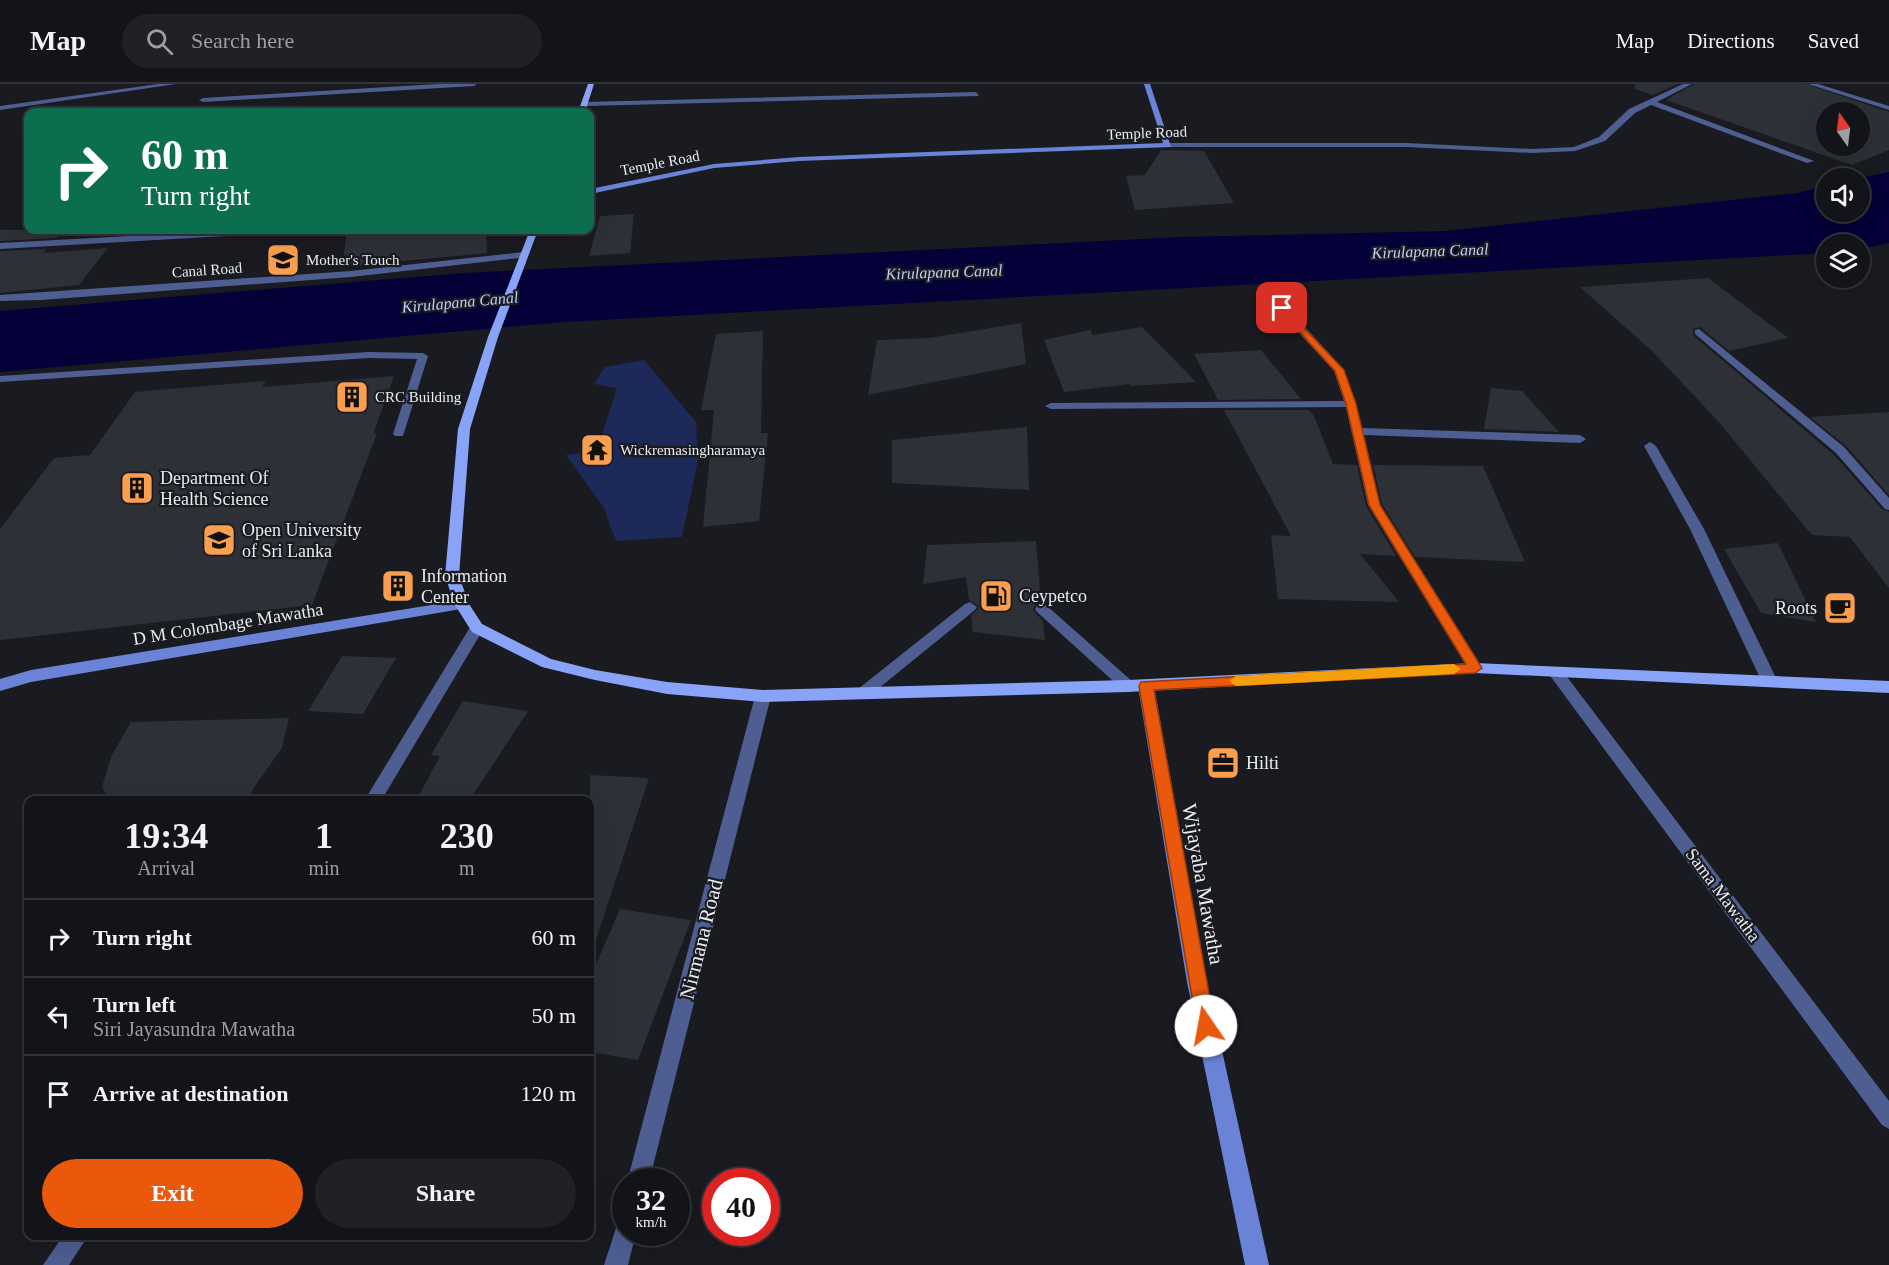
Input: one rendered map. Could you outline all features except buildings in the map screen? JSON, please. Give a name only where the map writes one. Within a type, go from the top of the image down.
[{"type":"main road","points":[[583,108],[591,84]]},
{"type":"main road","points":[[532,234],[493,337],[464,429],[452,576],[462,605],[477,628],[548,663],[595,675],[667,688],[763,696],[1137,686],[1475,668],[1889,687]]},
{"type":"street","points":[[0,108],[173,84]]},
{"type":"street","points":[[203,100],[474,84]]},
{"type":"street","points":[[1147,84],[1168,145]]},
{"type":"street","name":"Temple Road","points":[[594,191],[714,166],[799,159],[1168,145],[1406,145],[1532,151],[1575,149],[1602,139],[1632,111],[1689,84]]},
{"type":"street","points":[[1811,84],[1889,108]]},
{"type":"street","points":[[585,104],[976,94]]},
{"type":"street","points":[[1650,102],[1810,161]]},
{"type":"street","points":[[0,246],[170,234]]},
{"type":"street","name":"Canal Road","points":[[0,298],[351,274],[523,256]]},
{"type":"street","points":[[1282,308],[1339,370],[1351,404],[1374,505],[1475,668]]},
{"type":"street","points":[[1699,332],[1840,450],[1889,506]]},
{"type":"street","points":[[0,379],[369,355],[423,356],[399,435]]},
{"type":"street","points":[[1051,406],[1351,404]]},
{"type":"street","points":[[1357,431],[1580,439]]},
{"type":"street","points":[[1650,446],[1697,529],[1769,680]]},
{"type":"street","name":"D M Colombage Mawatha","points":[[0,685],[31,676],[462,605]]},
{"type":"street","points":[[863,693],[970,607]]},
{"type":"street","points":[[1042,609],[1137,686]]},
{"type":"street","points":[[375,796],[477,628]]},
{"type":"street","name":"Sama Mawatha","points":[[1557,673],[1889,1118]]},
{"type":"street","name":"Wijayaba Mawatha","points":[[1137,686],[1257,1265]]},
{"type":"street","name":"Nirmana Road","points":[[642,1168],[763,696]]},
{"type":"street","points":[[55,1265],[74,1240]]},
{"type":"street","points":[[616,1265],[621,1246]]},
{"type":"shaded area","points":[[644,360],[696,422],[698,460],[682,537],[616,541],[604,508],[566,455],[597,450],[617,388],[594,384],[605,367]]},
{"type":"water","name":"Kirulapana Canal","points":[[1889,172],[1889,243],[1870,247],[1870,234],[1816,234],[1816,254],[565,322],[0,372],[0,311],[463,273],[1182,237],[1446,231],[1797,193],[1816,189],[1816,222],[1870,222],[1870,176]]},
{"type":"slow traffic","points":[[1236,681],[1454,669]]},
{"type":"place","name":"Mother's Touch","points":[[283,260]]},
{"type":"place","name":"CRC Building","points":[[352,397]]},
{"type":"place","name":"Wickremasingharamaya","points":[[597,450]]},
{"type":"place","name":"Department Of Health Science","points":[[137,488]]},
{"type":"place","name":"Open University of Sri Lanka","points":[[219,540]]},
{"type":"place","name":"Information Center","points":[[398,586]]},
{"type":"place","name":"Ceypetco","points":[[996,596]]},
{"type":"place","name":"Roots","points":[[1840,608]]},
{"type":"place","name":"Hilti","points":[[1223,763]]},
{"type":"route","points":[[1206,1026],[1146,686],[1475,668],[1374,505],[1351,404],[1339,370],[1282,308]]}]
